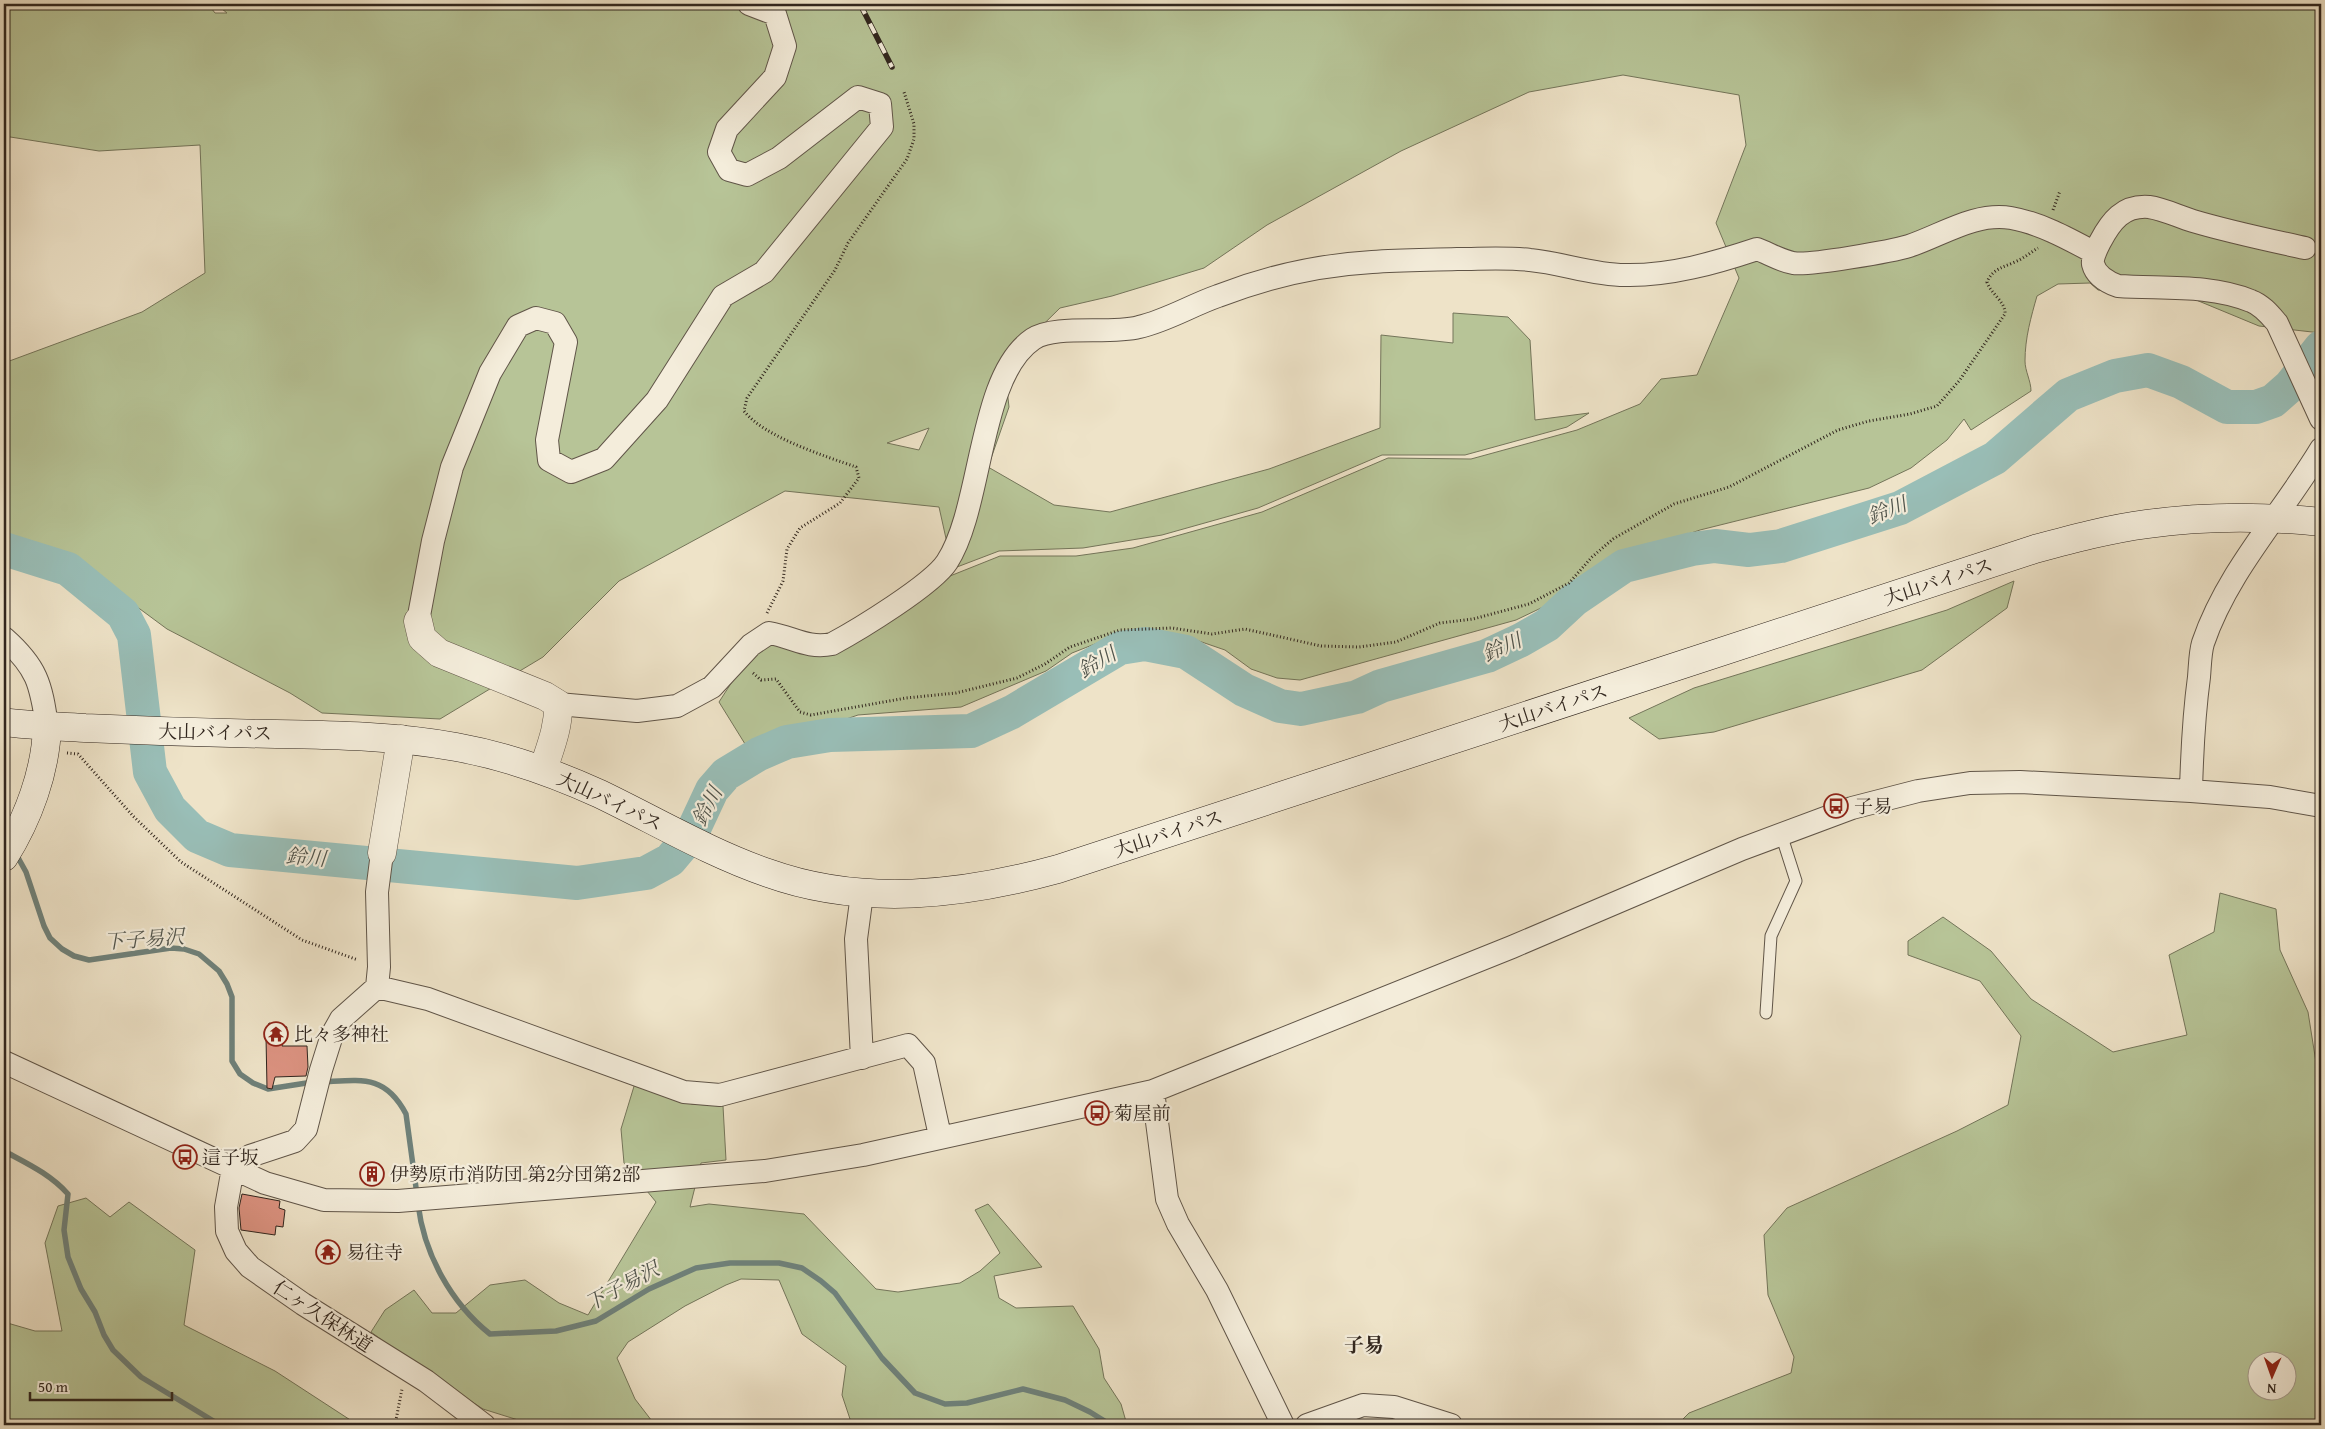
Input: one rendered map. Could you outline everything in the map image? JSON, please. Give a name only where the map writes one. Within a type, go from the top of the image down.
[{"type":"main road","name":"大山バイパス","points":[[4,722],[47,739],[130,730],[366,736],[456,747],[543,770],[600,794],[715,851],[769,874],[819,887],[862,894],[925,894],[968,890],[1012,882],[1058,869],[2035,549],[2146,524],[2192,519],[2276,518],[2321,522]]},
{"type":"main road","points":[[418,621],[422,638],[438,653],[545,696],[558,704],[559,715],[543,770]]},
{"type":"main road","points":[[10,848],[39,778],[47,739]]},
{"type":"main road","points":[[382,853],[401,739]]},
{"type":"street","points":[[418,621],[433,541],[452,467],[490,373],[518,326],[536,318],[555,323],[566,342],[547,440],[549,460],[571,472],[604,459],[658,400],[723,296],[764,272],[882,127],[880,104],[858,97],[779,158],[747,175],[729,170],[719,152],[727,129],[775,77],[785,46],[775,14],[748,4]]},
{"type":"street","points":[[2305,248],[2192,221],[2156,209],[2138,207],[2130,208],[2117,215],[2107,229],[2095,253],[2093,263],[2099,274],[2108,283],[2118,286],[2203,290],[2252,301],[2267,311],[2277,323],[2321,419]]},
{"type":"street","points":[[558,704],[636,711],[677,706],[712,687],[751,645],[769,633],[786,635],[802,644],[818,647],[832,644],[922,586],[945,566],[959,540],[985,433],[1002,380],[1022,349],[1034,338],[1044,334],[1102,332],[1140,327],[1218,295],[1275,277],[1354,264],[1489,258],[1529,259],[1624,275],[1654,274],[1712,264],[1757,249],[1792,263],[1907,247],[1974,220],[2010,218],[2047,230],[2095,253]]},
{"type":"street","points":[[2191,790],[2196,702],[2202,645],[2220,602],[2241,566],[2276,518],[2321,448]]},
{"type":"street","points":[[4,638],[22,656],[35,674],[42,691],[47,739]]},
{"type":"street","points":[[4,1062],[233,1168],[285,1190],[324,1200],[398,1201],[765,1171],[863,1155],[940,1136],[1154,1091],[1512,947],[1742,849],[1852,808],[1918,791],[1970,783],[2020,782],[2191,790],[2270,797],[2321,806]]},
{"type":"street","points":[[233,1168],[250,1156],[295,1141],[306,1128],[332,1035],[341,1019],[378,977],[377,892],[382,853]]},
{"type":"street","points":[[862,894],[856,939],[862,1058]]},
{"type":"street","points":[[378,977],[428,999],[684,1092],[720,1095],[908,1045],[924,1063],[940,1136]]},
{"type":"street","points":[[1154,1091],[1168,1199],[1178,1224],[1217,1290],[1283,1425]]},
{"type":"street","name":"仁ヶ久保林道","points":[[233,1168],[226,1207],[227,1231],[236,1250],[250,1267],[302,1304],[426,1381],[484,1425]]},
{"type":"street","points":[[1307,1425],[1363,1405],[1394,1408],[1451,1425]]},
{"type":"lane","points":[[1766,1013],[1771,936],[1796,881],[1781,834]]},
{"type":"path","points":[[228,4],[240,8],[254,7],[261,4]]},
{"type":"path","points":[[765,618],[783,581],[788,549],[800,528],[840,503],[860,478],[856,467],[808,450],[752,422],[744,411],[747,398],[836,270],[848,242],[907,159],[914,139],[914,124],[904,92]]},
{"type":"path","points":[[742,655],[743,660],[761,680],[776,679],[800,712],[811,715],[906,698],[956,693],[1017,678],[1045,664],[1070,647],[1120,630],[1172,628],[1212,634],[1245,629],[1321,646],[1365,647],[1396,642],[1418,634],[1440,622],[1473,619],[1529,604],[1561,590],[1592,557],[1613,539],[1674,504],[1729,487],[1838,430],[1877,419],[1910,414],[1937,406],[1959,381],[2005,314],[2004,306],[1989,289],[1987,282],[1990,276],[1999,268],[2017,261],[2039,247],[2047,230],[2060,191]]},
{"type":"path","points":[[47,739],[78,754],[133,816],[181,862],[302,940],[378,977]]},
{"type":"path","points":[[395,1425],[396,1412],[408,1370]]},
{"type":"green space","points":[[4,4],[208,4],[215,13],[227,13],[216,4],[2321,4],[2321,333],[2259,326],[2172,290],[2146,294],[2098,290],[2090,283],[2058,284],[2037,296],[2026,344],[2025,361],[2031,391],[1971,430],[1964,419],[1947,440],[1911,468],[1869,488],[1700,530],[1612,560],[1564,597],[1516,620],[1300,680],[1277,678],[1251,669],[1225,650],[1193,639],[1162,634],[1131,635],[1105,640],[1072,653],[1046,671],[961,707],[858,715],[750,752],[719,702],[748,657],[764,643],[781,640],[800,652],[940,580],[1000,556],[1076,556],[1133,548],[1262,512],[1388,458],[1471,459],[1577,430],[1640,404],[1661,379],[1697,375],[1739,278],[1716,223],[1746,145],[1739,95],[1623,75],[1529,92],[1401,151],[1267,225],[1204,268],[1112,296],[1060,308],[1004,363],[1009,407],[988,467],[1054,505],[1110,512],[1269,469],[1380,428],[1381,335],[1453,343],[1453,313],[1508,317],[1530,340],[1535,420],[1589,413],[1567,427],[1465,455],[1382,455],[1258,508],[1162,535],[1083,548],[999,551],[957,567],[947,543],[939,507],[785,491],[619,581],[543,657],[440,719],[322,713],[290,693],[167,629],[71,558],[4,536],[4,363],[142,312],[205,273],[200,145],[99,151],[4,136]],"holes":[[[929,428],[919,450],[887,443]]]},
{"type":"green space","points":[[2014,581],[2007,608],[1922,670],[1714,732],[1659,739],[1629,718],[1694,688],[1947,610]]},
{"type":"green space","points":[[2220,893],[2276,909],[2280,950],[2308,1012],[2321,1094],[2321,1425],[1677,1425],[1689,1413],[1791,1373],[1794,1357],[1768,1295],[1764,1235],[1787,1208],[1957,1131],[2008,1105],[2021,1036],[1980,981],[1908,955],[1908,941],[1943,917],[1991,951],[2031,999],[2113,1052],[2187,1035],[2169,955],[2214,932]]},
{"type":"green space","points":[[635,1083],[692,1104],[723,1106],[726,1160],[701,1163],[690,1207],[709,1204],[804,1214],[876,1289],[898,1292],[960,1283],[980,1271],[1000,1253],[975,1210],[988,1204],[1042,1267],[994,1276],[999,1298],[1016,1308],[1073,1306],[1099,1349],[1104,1378],[1121,1404],[1127,1425],[852,1425],[842,1395],[846,1366],[802,1334],[779,1280],[741,1279],[726,1285],[685,1306],[628,1342],[617,1358],[635,1399],[655,1425],[534,1425],[483,1409],[418,1367],[371,1332],[385,1310],[414,1290],[432,1313],[456,1313],[490,1285],[525,1280],[559,1303],[588,1315],[656,1202],[624,1163],[621,1129]]},
{"type":"green space","points":[[86,1198],[110,1217],[129,1202],[195,1250],[184,1325],[275,1371],[358,1425],[4,1425],[4,1322],[35,1331],[62,1331],[45,1243],[58,1206]]},
{"type":"building","points":[[269,1023],[287,1027],[282,1046],[307,1046],[308,1067],[306,1076],[275,1077],[272,1089],[267,1088],[266,1037]]},
{"type":"building","points":[[242,1194],[280,1201],[279,1208],[285,1210],[283,1227],[276,1226],[275,1235],[241,1230],[239,1208]]},
{"type":"waterway","name":"鈴川","points":[[4,549],[68,569],[123,614],[134,635],[150,772],[170,809],[197,836],[230,850],[577,883],[646,873],[670,860],[691,835],[712,790],[726,774],[759,754],[787,742],[830,735],[971,731],[1012,712],[1120,648],[1145,644],[1186,652],[1244,690],[1280,706],[1301,709],[1357,697],[1381,686],[1487,656],[1521,640],[1547,625],[1574,600],[1624,566],[1692,549],[1715,546],[1749,550],[1781,546],[1900,508],[1995,458],[2068,395],[2115,376],[2148,370],[2181,382],[2227,407],[2256,407],[2273,401],[2290,386],[2321,347]]},
{"type":"waterway","name":"下子易沢","points":[[16,854],[26,872],[44,926],[50,938],[62,949],[74,956],[89,960],[171,948],[184,949],[199,954],[219,971],[232,997],[232,1061],[240,1074],[253,1083],[268,1089],[313,1082]]},
{"type":"waterway","name":"下子易沢","points":[[322,1082],[371,1082],[390,1092],[398,1101],[406,1114],[417,1195]]},
{"type":"waterway","points":[[4,1151],[46,1175],[68,1194],[64,1230],[68,1257],[81,1289],[95,1312],[104,1335],[113,1350],[141,1377],[220,1425]]},
{"type":"waterway","name":"下子易沢","points":[[418,1204],[426,1241],[442,1276],[463,1308],[490,1334],[556,1331],[596,1321],[649,1289],[696,1268],[730,1263],[779,1263],[802,1268],[835,1293],[882,1358],[915,1393],[945,1404],[967,1403],[1023,1389],[1065,1400],[1111,1425]]},
{"type":"railway","points":[[860,4],[892,67]]},
{"type":"place","name":"子易","points":[[1836,806]]},
{"type":"place","name":"比々多神社","points":[[276,1034]]},
{"type":"place","name":"菊屋前","points":[[1097,1113]]},
{"type":"place","name":"這子坂","points":[[185,1157]]},
{"type":"place","name":"伊勢原市消防団 第2分団第2部","points":[[372,1174]]},
{"type":"place","name":"易往寺","points":[[328,1252]]},
{"type":"district","name":"子易","points":[[1364,1345]]}]
